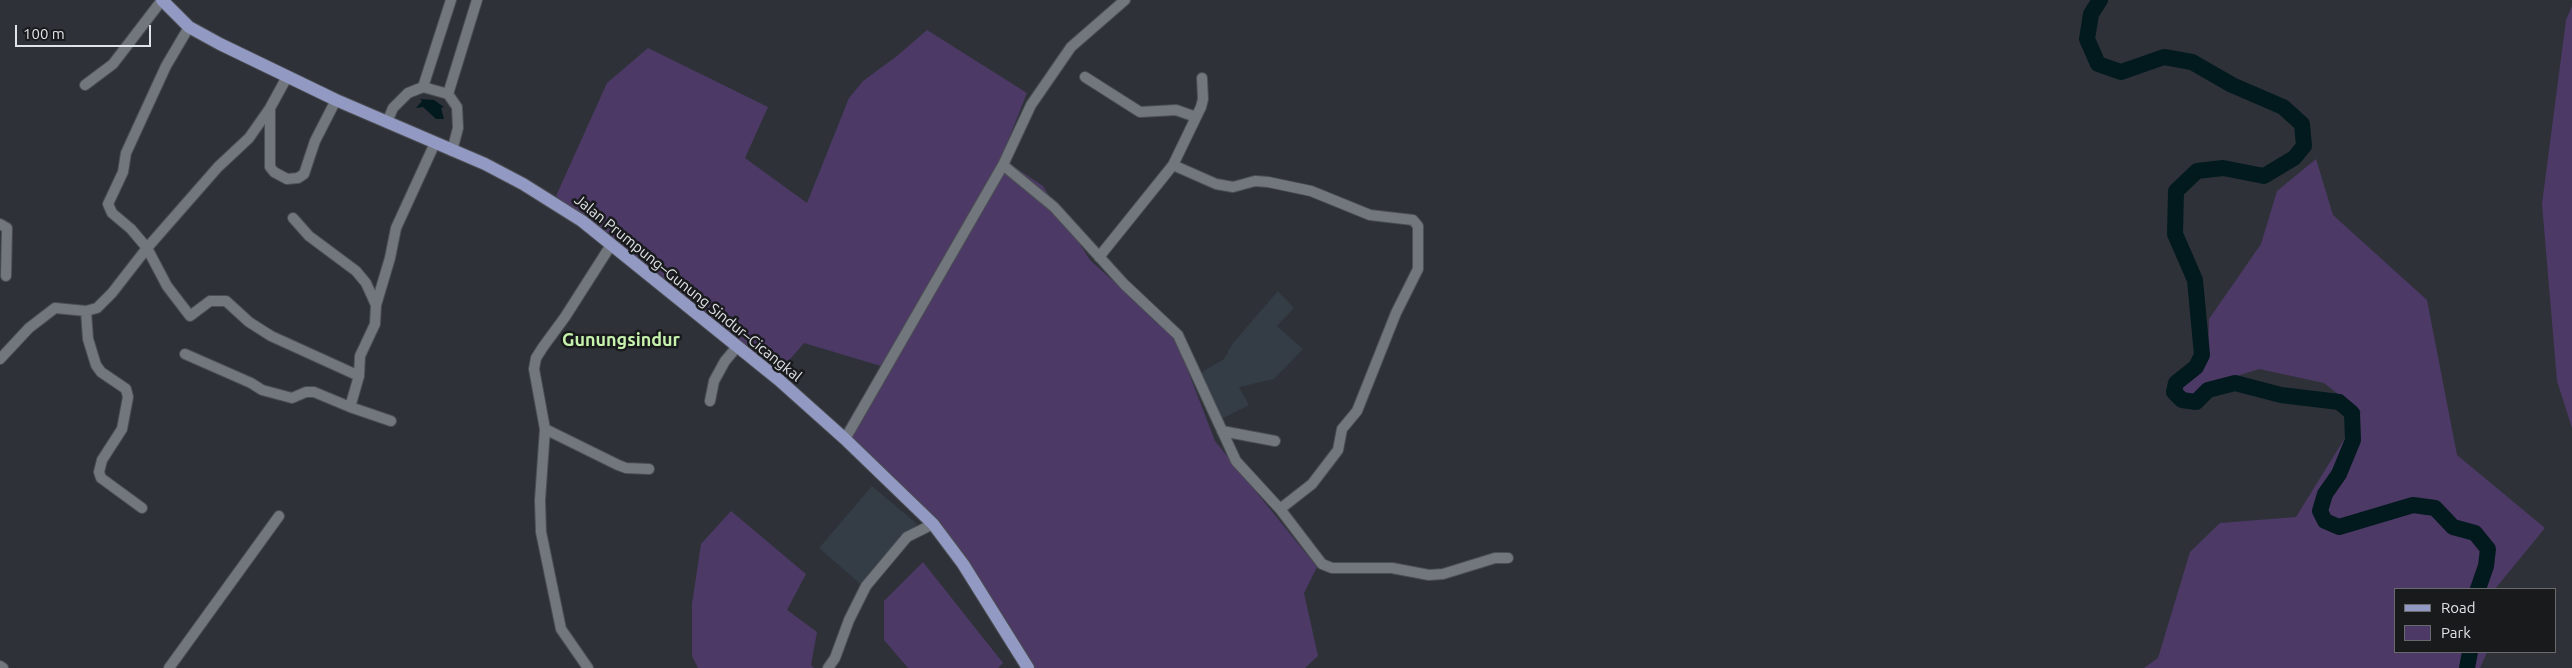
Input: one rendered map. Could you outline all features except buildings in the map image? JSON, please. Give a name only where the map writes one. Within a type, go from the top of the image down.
[{"type":"main road","name":"Jalan Prumpung–Gunung Sindur–Cicangkal","points":[[162,0],[188,28],[336,100],[452,150],[523,184],[582,221],[736,348],[779,380],[845,439],[933,524],[963,564],[1028,668]]},
{"type":"street","points":[[85,85],[113,64],[162,0]]},
{"type":"street","points":[[424,87],[451,0]]},
{"type":"street","points":[[448,94],[477,0]]},
{"type":"street","points":[[845,439],[1002,165],[1031,105],[1058,63],[1071,47],[1125,0]]},
{"type":"street","points":[[188,28],[162,75],[126,153],[123,172],[108,204],[112,212],[131,229],[147,248],[167,286],[190,316],[210,301],[226,301],[249,322],[271,336],[359,376]]},
{"type":"street","points":[[0,360],[45,314],[55,308],[86,311],[97,308],[112,293],[147,248],[218,167],[249,138],[270,108],[287,77]]},
{"type":"street","points":[[1085,77],[1140,112],[1176,110],[1196,117]]},
{"type":"street","points":[[1099,257],[1173,165],[1203,99],[1202,78]]},
{"type":"street","points":[[387,122],[393,108],[408,92],[424,87],[448,94],[458,107],[458,128],[452,150]]},
{"type":"street","points":[[270,108],[270,166],[274,172],[287,179],[298,178],[304,174],[315,142],[336,100]]},
{"type":"street","points":[[350,407],[359,376],[360,356],[375,324],[376,305],[390,258],[396,228],[435,143]]},
{"type":"street","points":[[1002,165],[1054,207],[1099,257],[1178,335],[1236,461],[1280,509],[1322,564],[1332,568],[1392,568],[1428,575],[1443,574],[1495,558],[1508,558]]},
{"type":"street","points":[[1173,165],[1216,184],[1233,187],[1255,181],[1311,191],[1370,216],[1413,220],[1418,226],[1418,269],[1396,313],[1357,410],[1342,430],[1338,450],[1312,484],[1280,509]]},
{"type":"street","points":[[293,218],[309,236],[356,271],[366,283],[376,305]]},
{"type":"street","points":[[0,224],[7,228],[6,276]]},
{"type":"street","points":[[588,668],[561,629],[541,532],[540,500],[545,429],[534,369],[536,358],[611,245]]},
{"type":"street","points":[[86,311],[88,339],[96,364],[101,372],[126,389],[128,397],[122,429],[102,460],[99,472],[101,478],[142,508]]},
{"type":"street","points":[[710,401],[714,381],[725,361],[736,348]]},
{"type":"street","points":[[185,354],[252,383],[262,390],[292,398],[306,392],[314,392],[391,421]]},
{"type":"street","points":[[545,429],[618,465],[626,468],[649,469]]},
{"type":"street","points":[[1222,431],[1275,441]]},
{"type":"street","points":[[169,668],[279,516]]},
{"type":"street","points":[[828,668],[836,658],[849,620],[866,586],[907,537],[933,524]]},
{"type":"shaded area","points":[[420,99],[434,100],[444,107],[441,108],[444,119],[436,119],[423,107],[416,108],[422,101]]},
{"type":"shaded area","points":[[1278,291],[1294,308],[1277,326],[1303,349],[1274,379],[1239,387],[1249,405],[1221,419],[1199,374],[1224,359],[1233,343]]},
{"type":"shaded area","points":[[872,486],[917,524],[864,587],[819,548]]},
{"type":"green space","points":[[2572,6],[2572,428],[2557,381],[2542,204],[2566,20]]},
{"type":"green space","points":[[927,30],[1027,93],[1001,158],[1043,186],[1090,260],[1175,337],[1215,441],[1317,567],[1304,593],[1318,656],[1305,668],[1024,668],[939,532],[839,437],[881,366],[804,343],[774,378],[556,196],[607,83],[648,48],[768,107],[745,158],[807,203],[849,98],[863,81],[897,56]]},
{"type":"green space","points":[[2316,159],[2333,215],[2427,300],[2457,455],[2545,528],[2496,588],[2394,588],[2394,653],[2487,653],[2480,668],[2144,668],[2158,658],[2190,552],[2220,523],[2296,517],[2361,412],[2324,383],[2259,369],[2218,382],[2195,402],[2182,397],[2180,386],[2208,351],[2209,319],[2261,244],[2277,191]]},
{"type":"green space","points":[[731,511],[806,574],[787,610],[817,632],[811,665],[814,668],[698,668],[692,656],[692,604],[701,544]]},
{"type":"green space","points":[[923,562],[1003,663],[998,668],[908,668],[884,640],[884,601]]},
{"type":"waterway","points":[[2100,0],[2091,14],[2087,39],[2098,64],[2121,72],[2164,57],[2192,62],[2232,85],[2283,107],[2302,124],[2304,146],[2294,158],[2264,176],[2223,168],[2197,171],[2176,191],[2175,234],[2195,280],[2202,355],[2196,367],[2176,383],[2174,392],[2182,400],[2196,402],[2208,390],[2235,383],[2281,395],[2339,402],[2352,413],[2353,440],[2339,474],[2325,494],[2320,511],[2325,521],[2339,527],[2413,505],[2435,508],[2453,527],[2475,533],[2488,549],[2486,566],[2478,588]]},
{"type":"waterway","points":[[2467,668],[2470,653]]},
{"type":"district","name":"Gunungsindur","points":[[621,340]]}]
